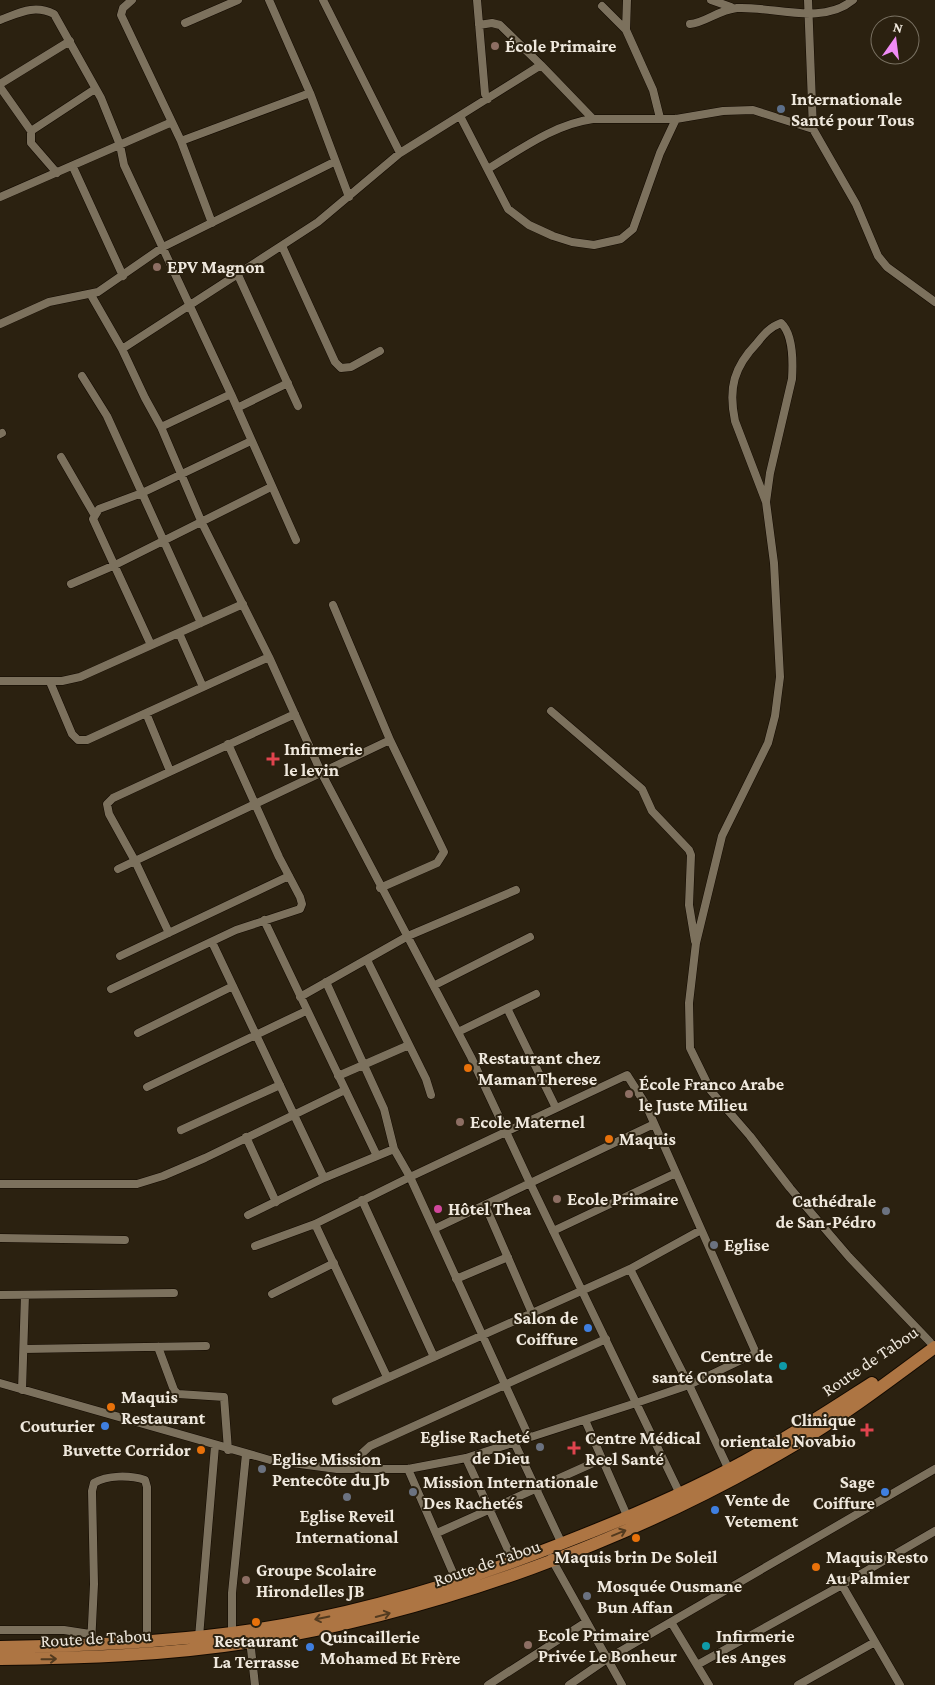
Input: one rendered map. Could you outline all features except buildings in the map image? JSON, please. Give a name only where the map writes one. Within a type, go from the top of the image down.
[{"type":"main road","name":"Route de Tabou","points":[[0,1647],[91,1640],[147,1642],[232,1633],[250,1636],[373,1607],[514,1563],[549,1555],[562,1544],[628,1518],[680,1494],[785,1439],[933,1342]]},
{"type":"main road","name":"Route de Tabou","points":[[0,1660],[93,1658],[250,1636],[380,1616],[447,1596],[549,1555],[632,1527],[735,1477],[823,1428],[933,1342]]},
{"type":"street","points":[[132,0],[123,8],[121,15],[181,142],[212,223]]},
{"type":"street","points":[[185,24],[238,0]]},
{"type":"street","points":[[269,0],[310,93],[334,162],[349,197]]},
{"type":"street","points":[[323,0],[400,153]]},
{"type":"street","points":[[477,0],[485,94],[488,99]]},
{"type":"street","points":[[626,30],[627,0]]},
{"type":"street","points":[[711,0],[735,8]]},
{"type":"street","points":[[758,0],[762,8]]},
{"type":"street","points":[[808,0],[813,129],[856,204],[878,256],[887,268],[935,302]]},
{"type":"street","points":[[690,24],[715,13],[735,8],[762,8],[809,15],[842,6],[853,0]]},
{"type":"street","points":[[602,6],[626,30],[653,90],[660,118]]},
{"type":"street","points":[[0,20],[25,10],[44,8],[54,14],[70,42],[95,89],[120,145],[124,165],[238,408],[271,487],[296,540]]},
{"type":"street","points":[[479,24],[492,23],[500,25],[593,118]]},
{"type":"street","points":[[57,173],[31,143],[31,131],[0,85],[70,42]]},
{"type":"street","points":[[122,349],[318,222],[400,153],[541,65]]},
{"type":"street","points":[[31,131],[95,89]]},
{"type":"street","points":[[181,142],[310,93]]},
{"type":"street","points":[[488,169],[561,128],[578,121],[593,118],[676,119],[723,111],[753,110],[813,129]]},
{"type":"street","points":[[460,116],[508,209],[529,225],[572,242],[594,244],[621,238],[632,229],[660,153],[676,119]]},
{"type":"street","points":[[0,197],[73,167],[172,122]]},
{"type":"street","points":[[0,324],[49,302],[91,295],[123,276],[163,247],[334,162]]},
{"type":"street","points":[[73,167],[123,276]]},
{"type":"street","points":[[282,246],[335,362],[341,368],[351,367],[380,351]]},
{"type":"street","points":[[238,275],[298,406]]},
{"type":"street","points":[[91,295],[122,349],[145,398],[162,427],[202,522],[269,656],[321,772],[380,888],[435,985],[507,1131],[530,1183],[680,1494]]},
{"type":"street","points":[[766,502],[770,473],[792,379],[793,366],[787,328],[781,323],[772,326],[745,356],[734,377],[733,408],[735,421],[766,502],[774,563],[780,638],[780,677],[775,716],[768,743],[722,836],[696,943],[688,1012],[690,1048],[712,1091],[790,1188],[843,1250],[933,1342]]},
{"type":"street","points":[[82,376],[102,407],[201,623]]},
{"type":"street","points":[[238,408],[288,383]]},
{"type":"street","points":[[162,427],[231,394]]},
{"type":"street","points":[[94,514],[99,509],[142,493],[251,441]]},
{"type":"street","points":[[61,457],[94,514],[93,519],[151,645]]},
{"type":"street","points":[[71,584],[115,565],[271,487]]},
{"type":"street","points":[[0,681],[50,682],[80,677],[243,604]]},
{"type":"street","points":[[333,605],[390,740],[444,852],[437,863],[380,888]]},
{"type":"street","points":[[179,633],[203,687]]},
{"type":"street","points":[[50,682],[72,734],[78,740],[87,740],[269,656]]},
{"type":"street","points":[[551,711],[642,789],[652,811],[689,850],[691,854],[689,905],[696,943]]},
{"type":"street","points":[[146,713],[170,771]]},
{"type":"street","points":[[169,933],[135,861],[109,814],[107,804],[113,798],[295,714]]},
{"type":"street","points":[[118,869],[390,740]]},
{"type":"street","points":[[111,989],[212,942],[264,920],[300,909],[302,904],[300,897],[255,805],[228,744]]},
{"type":"street","points":[[120,956],[289,876]]},
{"type":"street","points":[[300,997],[408,936],[516,890]]},
{"type":"street","points":[[264,920],[377,1156]]},
{"type":"street","points":[[435,985],[530,938]]},
{"type":"street","points":[[212,942],[296,1115],[324,1178]]},
{"type":"street","points":[[367,960],[428,1084],[431,1095]]},
{"type":"street","points":[[326,982],[384,1109],[394,1149],[410,1177],[529,1438]]},
{"type":"street","points":[[138,1033],[233,986]]},
{"type":"street","points":[[458,1032],[536,994]]},
{"type":"street","points":[[507,1008],[556,1108]]},
{"type":"street","points":[[147,1087],[306,1011]]},
{"type":"street","points":[[338,1076],[409,1045]]},
{"type":"street","points":[[0,1383],[228,1450],[270,1460],[337,1469],[408,1468],[466,1458],[585,1420],[689,1385],[756,1353],[646,1105],[627,1075],[315,1224],[255,1246]]},
{"type":"street","points":[[181,1130],[280,1085]]},
{"type":"street","points":[[0,1184],[137,1184],[163,1176],[296,1115],[345,1090]]},
{"type":"street","points":[[434,1229],[654,1124]]},
{"type":"street","points":[[246,1137],[276,1202]]},
{"type":"street","points":[[248,1215],[324,1178],[394,1149]]},
{"type":"street","points":[[553,1231],[676,1173]]},
{"type":"street","points":[[362,1200],[434,1357]]},
{"type":"street","points":[[485,1205],[532,1313]]},
{"type":"street","points":[[315,1224],[388,1377]]},
{"type":"street","points":[[336,1401],[630,1269],[700,1230]]},
{"type":"street","points":[[0,1238],[125,1240]]},
{"type":"street","points":[[456,1279],[508,1257]]},
{"type":"street","points":[[272,1294],[334,1263]]},
{"type":"street","points":[[630,1269],[689,1385],[729,1470]]},
{"type":"street","points":[[0,1295],[174,1293]]},
{"type":"street","points":[[22,1390],[25,1295]]},
{"type":"street","points":[[346,1468],[370,1446],[606,1339]]},
{"type":"street","points":[[24,1349],[206,1346]]},
{"type":"street","points":[[158,1347],[174,1390],[178,1394],[224,1397],[228,1450]]},
{"type":"street","points":[[585,1420],[628,1518]]},
{"type":"street","points":[[514,1442],[562,1544]]},
{"type":"street","points":[[199,1637],[215,1446]]},
{"type":"street","points":[[232,1633],[232,1593],[246,1454]]},
{"type":"street","points":[[466,1458],[514,1563]]},
{"type":"street","points":[[437,1533],[602,1459]]},
{"type":"street","points":[[408,1468],[457,1582]]},
{"type":"street","points":[[569,1685],[607,1659],[935,1469]]},
{"type":"street","points":[[0,1630],[64,1630],[91,1640],[94,1584],[94,1483],[102,1478],[136,1477],[145,1480],[147,1487],[147,1642]]},
{"type":"street","points":[[697,1665],[935,1531]]},
{"type":"street","points":[[549,1555],[622,1685]]},
{"type":"street","points":[[842,1585],[900,1685]]},
{"type":"street","points":[[488,1685],[586,1622]]},
{"type":"street","points":[[671,1622],[709,1685]]},
{"type":"street","points":[[250,1636],[255,1685]]},
{"type":"street","points":[[798,1685],[874,1642]]},
{"type":"place","name":"École Primaire","points":[[495,46]]},
{"type":"place","name":"Internationale Santé pour Tous","points":[[781,109]]},
{"type":"place","name":"EPV Magnon","points":[[157,267]]},
{"type":"place","name":"Infirmerie le levin","points":[[273,759]]},
{"type":"place","name":"Restaurant chez MamanTherese","points":[[468,1068]]},
{"type":"place","name":"École Franco Arabe le Juste Milieu","points":[[629,1094]]},
{"type":"place","name":"Ecole Maternel","points":[[460,1122]]},
{"type":"place","name":"Maquis","points":[[609,1139]]},
{"type":"place","name":"Ecole Primaire","points":[[557,1199]]},
{"type":"place","name":"Hôtel Thea","points":[[438,1209]]},
{"type":"place","name":"Cathédrale de San-Pédro","points":[[886,1211]]},
{"type":"place","name":"Eglise","points":[[714,1245]]},
{"type":"place","name":"Salon de Coiffure","points":[[588,1328]]},
{"type":"place","name":"Centre de santé Consolata","points":[[783,1366]]},
{"type":"place","name":"Maquis Restaurant","points":[[111,1407]]},
{"type":"place","name":"Couturier","points":[[105,1426]]},
{"type":"place","name":"Clinique orientale Novabio","points":[[867,1430]]},
{"type":"place","name":"Eglise Racheté de Dieu","points":[[540,1447]]},
{"type":"place","name":"Centre Médical Reel Santé","points":[[574,1448]]},
{"type":"place","name":"Buvette Corridor","points":[[201,1450]]},
{"type":"place","name":"Eglise Mission Pentecôte du Jb","points":[[262,1469]]},
{"type":"place","name":"Mission Internationale Des Rachetés","points":[[413,1492]]},
{"type":"place","name":"Sage Coiffure","points":[[885,1492]]},
{"type":"place","name":"Eglise Reveil International","points":[[347,1497]]},
{"type":"place","name":"Vente de Vetement","points":[[715,1510]]},
{"type":"place","name":"Maquis brin De Soleil","points":[[636,1538]]},
{"type":"place","name":"Maquis Resto Au Palmier","points":[[816,1567]]},
{"type":"place","name":"Groupe Scolaire Hirondelles JB","points":[[246,1580]]},
{"type":"place","name":"Mosquée Ousmane Bun Affan","points":[[587,1596]]},
{"type":"place","name":"Restaurant La Terrasse","points":[[256,1622]]},
{"type":"place","name":"Ecole Primaire Privée Le Bonheur","points":[[528,1645]]},
{"type":"place","name":"Infirmerie les Anges","points":[[706,1646]]},
{"type":"place","name":"Quincaillerie Mohamed Et Frère","points":[[310,1647]]}]
